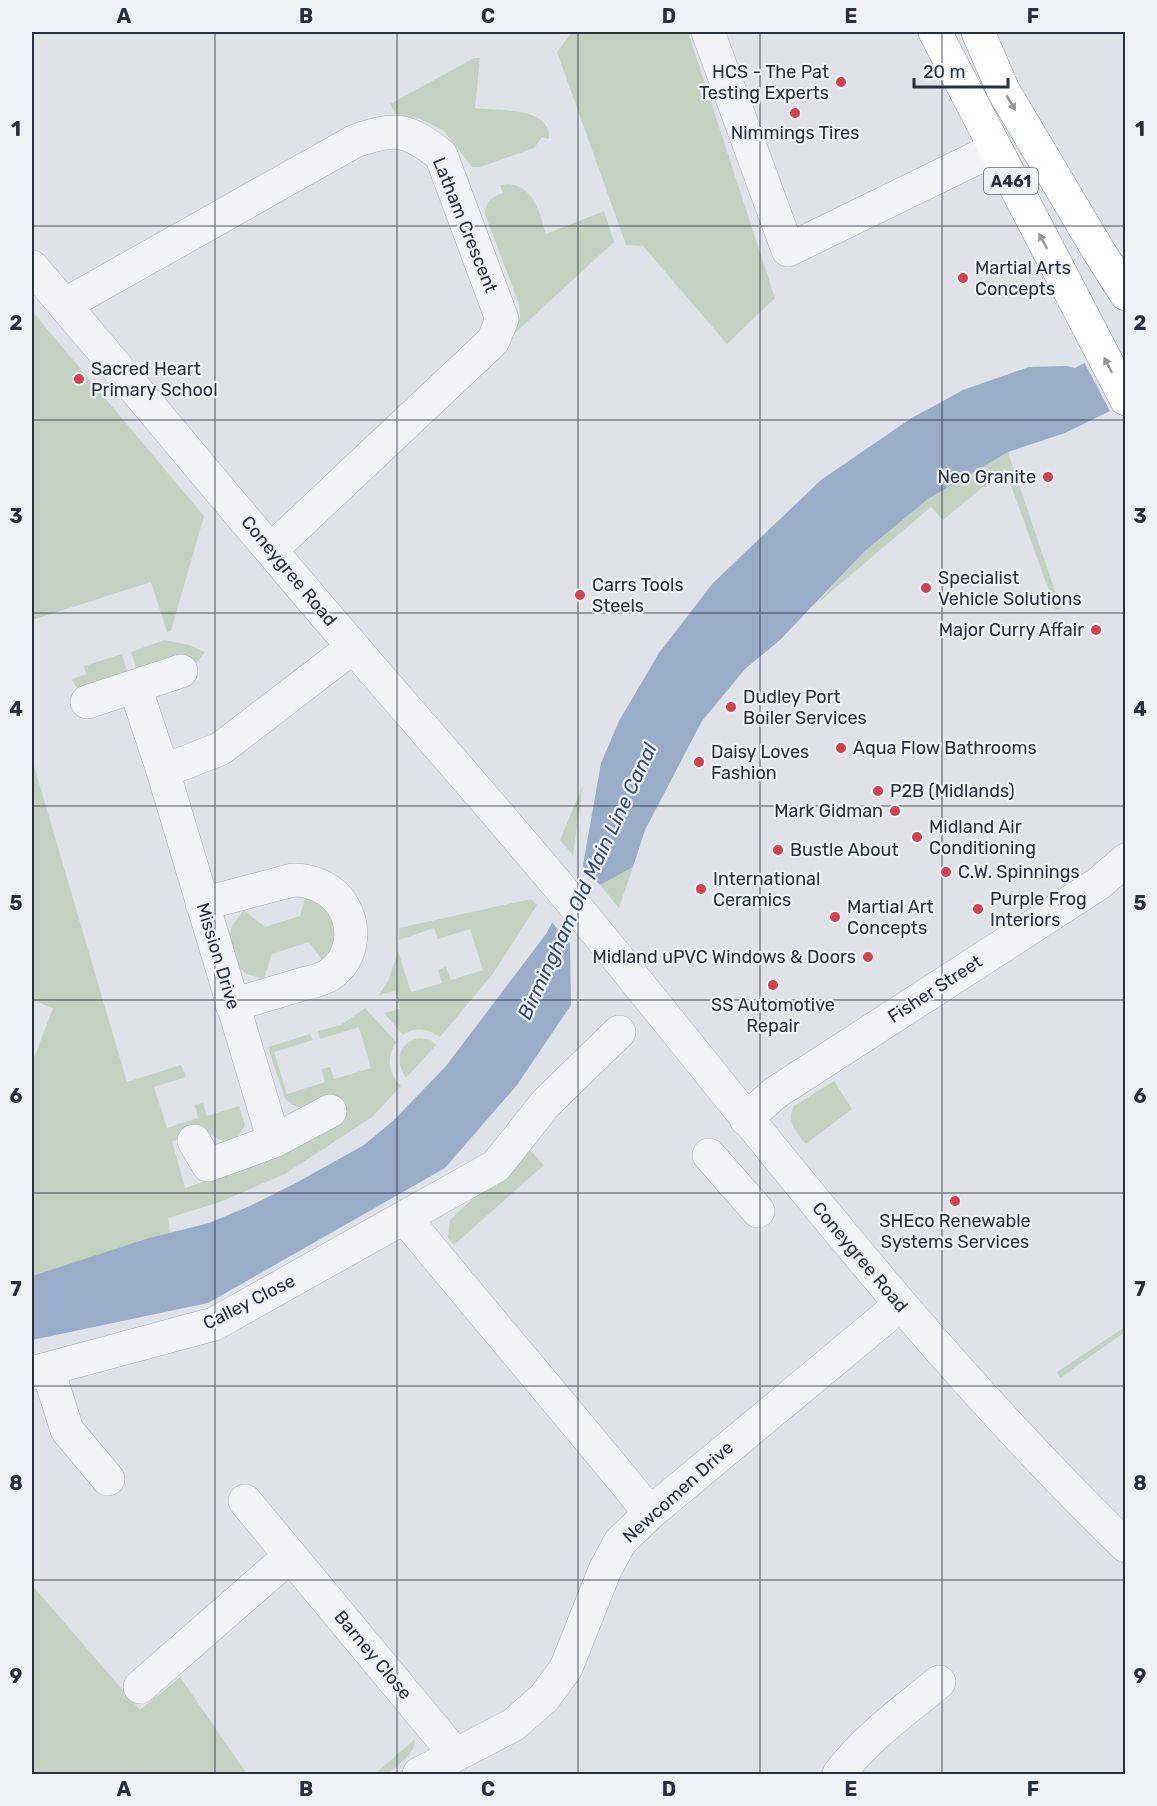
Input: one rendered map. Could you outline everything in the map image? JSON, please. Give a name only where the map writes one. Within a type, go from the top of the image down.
[{"type":"highway","name":"A461","points":[[935,32],[1125,399]]},
{"type":"highway","name":"A461","points":[[978,32],[1003,90],[1125,294]]},
{"type":"street","points":[[708,32],[788,250],[995,149]]},
{"type":"street","name":"Latham Crescent","points":[[64,305],[355,141],[382,132],[402,132],[422,140],[441,155],[502,319],[493,341],[271,550]]},
{"type":"street","name":"Coneygree Road","points":[[32,267],[353,647],[549,873],[756,1131],[900,1305],[1003,1418],[1125,1546]]},
{"type":"street","points":[[163,771],[220,748],[353,647]]},
{"type":"street","points":[[87,702],[181,671]]},
{"type":"street","name":"Mission Drive","points":[[135,687],[163,771],[274,1141]]},
{"type":"street","name":"Fisher Street","points":[[758,1211],[717,1165],[756,1131],[775,1093],[1098,884],[1125,860]]},
{"type":"street","points":[[202,904],[293,879],[306,880],[320,885],[332,894],[349,916],[352,932],[350,946],[345,959],[328,977],[232,1005]]},
{"type":"street","name":"Calley Close","points":[[108,1479],[68,1430],[40,1372],[214,1324],[496,1166],[546,1103],[619,1032]]},
{"type":"street","points":[[194,1141],[208,1165],[274,1141],[330,1111]]},
{"type":"street","points":[[405,1218],[497,1331],[562,1404],[650,1513]]},
{"type":"street","name":"Newcomen Drive","points":[[419,1774],[513,1725],[544,1698],[566,1668],[605,1570],[620,1542],[650,1513],[900,1305]]},
{"type":"street","name":"Barney Close","points":[[244,1501],[455,1754]]},
{"type":"street","points":[[140,1687],[291,1556]]},
{"type":"street","points":[[851,1769],[879,1731],[939,1682]]},
{"type":"green space","points":[[572,32],[688,32],[775,298],[727,344],[643,246],[626,245],[557,52]]},
{"type":"green space","points":[[474,58],[480,58],[475,108],[509,110],[533,115],[547,128],[549,139],[542,137],[534,148],[480,167],[472,167],[443,130],[420,119],[396,114],[390,104]]},
{"type":"green space","points":[[500,185],[517,186],[530,195],[538,209],[546,234],[604,211],[614,242],[514,334],[520,316],[519,304],[485,214],[490,200],[503,193]]},
{"type":"green space","points":[[32,311],[204,516],[171,631],[167,632],[151,582],[32,620]]},
{"type":"green space","points":[[1008,452],[1061,609],[1056,610],[1005,469],[943,520],[931,507],[813,607],[865,551],[928,499]]},
{"type":"green space","points":[[164,640],[189,645],[205,652],[186,677],[139,677],[131,652]]},
{"type":"green space","points":[[122,654],[130,681],[78,691],[72,679],[86,674],[84,666]]},
{"type":"green space","points":[[32,759],[127,1082],[181,1065],[186,1077],[154,1087],[167,1128],[198,1118],[195,1105],[203,1103],[207,1116],[239,1106],[245,1125],[238,1136],[233,1139],[218,1139],[208,1131],[172,1141],[185,1188],[269,1160],[304,1109],[285,1099],[268,1047],[310,1034],[313,1040],[274,1052],[287,1094],[325,1082],[321,1069],[330,1067],[334,1079],[371,1068],[359,1027],[320,1039],[318,1031],[341,1025],[365,1008],[396,1042],[391,1054],[390,1065],[393,1076],[401,1086],[372,1117],[285,1174],[220,1202],[168,1218],[170,1233],[32,1276],[32,1063],[53,1008],[32,1000]]},
{"type":"green space","points":[[583,785],[573,855],[560,840]]},
{"type":"green space","points":[[633,867],[619,908],[600,885]]},
{"type":"green space","points":[[306,895],[320,900],[336,918],[336,943],[323,961],[309,942],[272,954],[264,979],[247,974],[238,967],[229,937],[232,926],[244,910],[265,927],[300,916]]},
{"type":"green space","points":[[531,899],[537,905],[492,975],[440,1037],[422,1030],[413,1030],[403,1035],[384,1013],[400,1009],[395,991],[379,995],[389,979],[398,951],[411,992],[442,983],[438,970],[446,967],[451,980],[483,970],[470,929],[438,939],[434,928],[399,940],[399,928]]},
{"type":"green space","points":[[419,1038],[431,1040],[436,1045],[406,1078],[400,1066],[400,1054],[406,1044]]},
{"type":"green space","points":[[834,1081],[852,1109],[806,1144],[792,1122],[794,1106]]},
{"type":"green space","points":[[527,1147],[544,1165],[454,1245],[448,1238],[450,1220]]},
{"type":"green space","points":[[1125,1327],[1125,1332],[1060,1378],[1057,1372]]},
{"type":"green space","points":[[32,1585],[140,1710],[180,1677],[247,1774],[36,1774],[32,1771]]},
{"type":"green space","points":[[415,1739],[412,1750],[401,1763],[388,1774],[375,1774]]},
{"type":"water","name":"Birmingham Old Main Line Canal","points":[[1125,341],[1098,388],[1110,411],[1065,433],[1008,452],[928,499],[865,551],[780,640],[745,669],[702,721],[645,830],[633,867],[600,885],[570,943],[571,1005],[517,1085],[445,1168],[208,1303],[32,1340],[32,1276],[149,1238],[209,1223],[294,1184],[364,1145],[394,1120],[446,1066],[546,934],[583,865],[601,763],[619,721],[659,653],[713,583],[821,480],[910,419],[963,390],[1029,367],[1067,366],[1075,368]]},
{"type":"pier","points":[[1126,338],[1126,377],[1102,389],[1112,410],[1110,411],[1083,360]]},
{"type":"pier","points":[[580,863],[602,887],[573,947],[550,920]]},
{"type":"place","name":"HCS - The Pat Testing Experts","points":[[841,82]]},
{"type":"place","name":"Nimmings Tires","points":[[795,113]]},
{"type":"place","name":"Martial Arts Concepts","points":[[963,278]]},
{"type":"place","name":"Sacred Heart Primary School","points":[[79,379]]},
{"type":"place","name":"Neo Granite","points":[[1048,477]]},
{"type":"place","name":"Specialist Vehicle Solutions","points":[[926,588]]},
{"type":"place","name":"Carrs Tools Steels","points":[[580,595]]},
{"type":"place","name":"Major Curry Affair","points":[[1096,630]]},
{"type":"place","name":"Dudley Port Boiler Services","points":[[731,707]]},
{"type":"place","name":"Aqua Flow Bathrooms","points":[[841,748]]},
{"type":"place","name":"Daisy Loves Fashion","points":[[699,762]]},
{"type":"place","name":"P2B (Midlands)","points":[[878,791]]},
{"type":"place","name":"Mark Gidman","points":[[895,811]]},
{"type":"place","name":"Midland Air Conditioning","points":[[917,837]]},
{"type":"place","name":"Bustle About","points":[[778,850]]},
{"type":"place","name":"C.W. Spinnings","points":[[946,872]]},
{"type":"place","name":"International Ceramics","points":[[701,889]]},
{"type":"place","name":"Purple Frog Interiors","points":[[978,909]]},
{"type":"place","name":"Martial Art Concepts","points":[[835,917]]},
{"type":"place","name":"Midland uPVC Windows & Doors","points":[[868,957]]},
{"type":"place","name":"SS Automotive Repair","points":[[773,985]]},
{"type":"place","name":"SHEco Renewable Systems Services","points":[[955,1201]]}]
